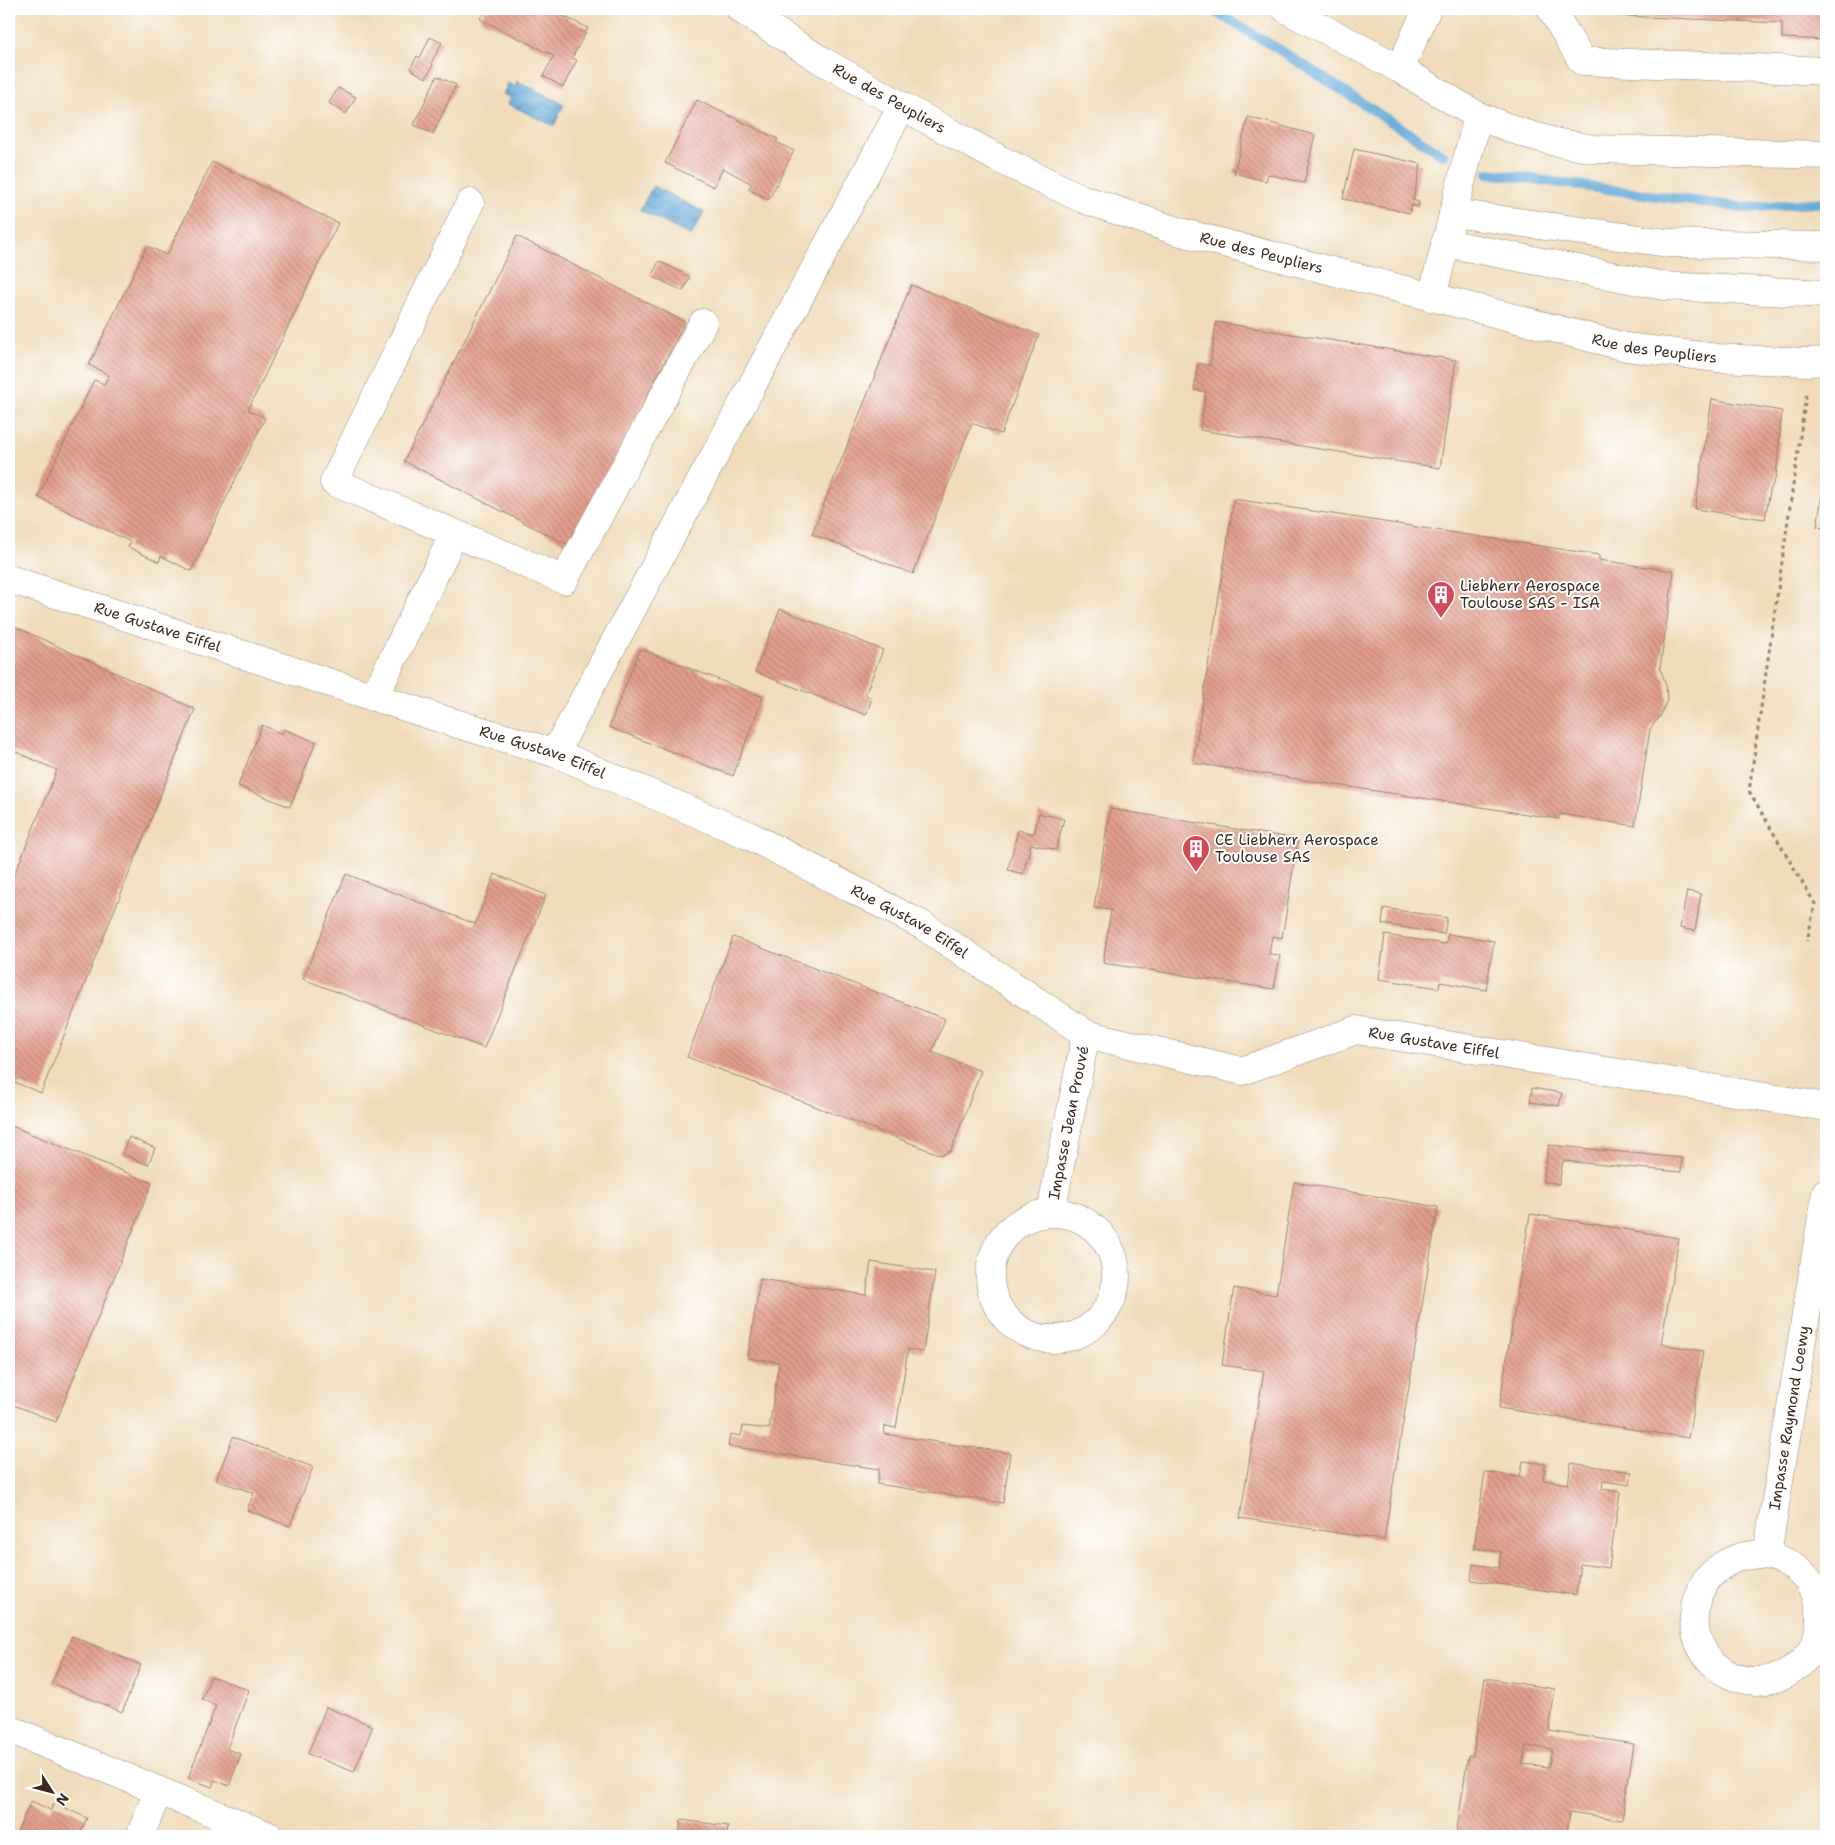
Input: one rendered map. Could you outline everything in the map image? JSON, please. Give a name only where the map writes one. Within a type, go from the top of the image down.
[{"type":"street","name":"Rue des Peupliers","points":[[740,9],[819,59],[1001,160],[1083,199],[1177,231],[1626,347],[1718,358],[1817,361]]},
{"type":"street","points":[[1286,9],[1330,19],[1400,69],[1478,116],[1523,133],[1555,142],[1594,149],[1826,155]]},
{"type":"street","points":[[1400,69],[1427,9]]},
{"type":"street","points":[[1551,9],[1582,61],[1826,71]]},
{"type":"street","points":[[555,754],[902,106]]},
{"type":"street","points":[[1432,297],[1478,116]]},
{"type":"street","points":[[470,203],[334,482],[564,580],[703,323]]},
{"type":"street","points":[[1453,213],[1668,243],[1826,246]]},
{"type":"street","points":[[1446,242],[1664,286],[1826,294]]},
{"type":"street","points":[[372,696],[383,679],[454,534]]},
{"type":"street","name":"Rue Gustave Eiffel","points":[[9,579],[555,754],[748,835],[922,924],[1086,1034],[1242,1071],[1356,1030],[1826,1107]]},
{"type":"street","name":"Impasse Jean Prouvé","points":[[1051,1212],[1086,1034]]},
{"type":"street","name":"Impasse Raymond Loewy","points":[[1766,1555],[1826,1192]]},
{"type":"street","name":"Impasse Jean Prouvé","points":[[1051,1212],[1066,1213],[1087,1222],[1104,1236],[1116,1266],[1116,1288],[1106,1311],[1091,1327],[1078,1335],[1056,1340],[1025,1334],[1008,1321],[994,1301],[989,1280],[994,1252],[1006,1233],[1030,1216],[1051,1212]]},
{"type":"street","points":[[1766,1555],[1784,1560],[1802,1573],[1818,1598],[1821,1619],[1816,1640],[1806,1659],[1789,1674],[1768,1681],[1753,1682],[1732,1676],[1714,1664],[1700,1646],[1694,1626],[1695,1604],[1703,1586],[1717,1569],[1744,1556],[1766,1555]]},
{"type":"street","points":[[9,1729],[269,1836]]},
{"type":"street","points":[[140,1836],[158,1791]]},
{"type":"path","points":[[1807,941],[1814,904],[1749,791],[1807,387],[1817,361]]},
{"type":"water","points":[[517,81],[564,104],[554,126],[508,104],[511,98],[503,94],[508,83],[515,87]]},
{"type":"water","points":[[653,186],[704,212],[691,236],[640,210]]},
{"type":"building","points":[[485,9],[549,9],[588,28],[572,58],[577,60],[563,87],[543,76],[554,56],[480,19]]},
{"type":"building","points":[[1623,9],[1826,9],[1826,40],[1782,38],[1782,23],[1623,16]]},
{"type":"building","points":[[430,37],[442,43],[431,63],[433,65],[426,78],[410,69],[417,56],[420,58]]},
{"type":"building","points":[[437,76],[456,85],[433,134],[414,125]]},
{"type":"building","points":[[338,88],[356,97],[346,114],[329,103]]},
{"type":"building","points":[[697,100],[778,139],[776,142],[794,151],[769,199],[748,189],[752,184],[723,168],[714,187],[665,163]]},
{"type":"building","points":[[1248,117],[1315,135],[1304,183],[1268,174],[1266,181],[1234,173]]},
{"type":"building","points":[[1354,149],[1421,164],[1413,200],[1419,202],[1418,207],[1411,205],[1410,213],[1343,199]]},
{"type":"building","points":[[212,162],[338,223],[248,410],[265,418],[191,571],[161,556],[159,562],[128,547],[131,542],[38,497],[94,380],[104,384],[109,375],[89,365],[147,246],[167,255]]},
{"type":"building","points":[[517,236],[685,322],[570,546],[404,461]]},
{"type":"building","points":[[659,261],[690,277],[683,291],[652,276]]},
{"type":"building","points":[[911,285],[1039,335],[1001,434],[972,423],[913,574],[812,534]]},
{"type":"building","points":[[1216,322],[1456,360],[1440,468],[1200,430],[1206,392],[1194,390],[1198,363],[1210,366]]},
{"type":"building","points":[[1712,399],[1782,411],[1776,477],[1770,491],[1765,519],[1695,509]]},
{"type":"building","points":[[1826,477],[1826,528],[1817,527]]},
{"type":"building","name":"Liebherr Aerospace Toulouse SAS - ISA","points":[[1234,499],[1599,555],[1599,560],[1674,571],[1660,668],[1666,685],[1667,700],[1661,715],[1650,729],[1635,826],[1560,814],[1559,819],[1193,763]]},
{"type":"building","points":[[780,609],[883,650],[865,695],[872,698],[866,715],[755,672]]},
{"type":"building","points":[[9,624],[195,709],[41,1093],[9,1080],[9,888],[57,770],[9,749]]},
{"type":"building","points":[[640,649],[763,697],[733,776],[609,727]]},
{"type":"building","points":[[262,725],[282,734],[284,729],[316,742],[290,807],[238,786]]},
{"type":"building","name":"CE Liebherr Aerospace Toulouse SAS","points":[[1110,809],[1298,839],[1282,938],[1272,936],[1269,954],[1280,955],[1274,989],[1103,963],[1111,910],[1094,908]]},
{"type":"building","points":[[1039,813],[1064,819],[1056,850],[1031,844],[1023,874],[1008,870],[1018,830],[1034,834]]},
{"type":"building","points":[[346,874],[475,924],[495,874],[546,895],[484,1048],[303,979]]},
{"type":"building","points":[[1687,891],[1701,894],[1695,931],[1680,928]]},
{"type":"building","points":[[1384,908],[1447,918],[1444,934],[1382,924]]},
{"type":"building","points":[[1448,934],[1494,941],[1486,990],[1440,982],[1439,988],[1379,979],[1385,935],[1446,944]]},
{"type":"building","points":[[733,937],[945,1019],[932,1052],[981,1071],[951,1151],[941,1155],[687,1057]]},
{"type":"building","points":[[1532,1088],[1562,1093],[1559,1106],[1530,1102]]},
{"type":"building","points":[[9,1125],[152,1183],[56,1422],[9,1403]]},
{"type":"building","points":[[129,1137],[155,1148],[148,1165],[122,1154]]},
{"type":"building","points":[[1549,1145],[1682,1158],[1681,1172],[1563,1161],[1559,1184],[1543,1181]]},
{"type":"building","points":[[1294,1182],[1438,1207],[1384,1540],[1240,1518],[1264,1371],[1222,1365],[1234,1288],[1276,1295]]},
{"type":"building","points":[[1530,1214],[1679,1238],[1661,1344],[1703,1351],[1688,1438],[1499,1408]]},
{"type":"building","points":[[871,1262],[935,1272],[923,1352],[908,1349],[896,1428],[885,1426],[884,1434],[1010,1453],[1003,1503],[877,1484],[879,1469],[728,1446],[730,1434],[741,1436],[743,1426],[769,1429],[779,1362],[748,1358],[760,1279],[866,1295]]},
{"type":"building","points":[[233,1437],[313,1467],[290,1526],[247,1510],[254,1493],[216,1480]]},
{"type":"building","points":[[1523,1461],[1545,1464],[1543,1480],[1568,1484],[1571,1463],[1632,1472],[1630,1485],[1603,1481],[1602,1489],[1620,1492],[1609,1568],[1580,1564],[1576,1595],[1471,1580],[1473,1564],[1499,1568],[1501,1552],[1474,1548],[1485,1472],[1520,1477]]},
{"type":"building","points":[[72,1636],[141,1665],[122,1712],[52,1683]]},
{"type":"building","points":[[211,1676],[249,1690],[227,1749],[241,1754],[229,1786],[215,1780],[212,1787],[188,1778],[216,1706],[202,1699]]},
{"type":"building","points":[[1485,1678],[1555,1689],[1549,1731],[1634,1744],[1622,1820],[1570,1812],[1566,1836],[1456,1836],[1468,1756],[1473,1756]],"holes":[[[1526,1746],[1552,1749],[1549,1767],[1523,1764]]]},
{"type":"building","points":[[326,1707],[373,1726],[354,1772],[308,1754]]},
{"type":"building","points":[[31,1801],[51,1810],[54,1803],[87,1818],[79,1836],[15,1836]]},
{"type":"building","points":[[681,1820],[728,1826],[727,1836],[679,1836]]},
{"type":"waterway","points":[[1210,9],[1275,47],[1443,155]]},
{"type":"waterway","points":[[1488,173],[1744,208],[1826,202]]},
{"type":"place","name":"Liebherr Aerospace Toulouse SAS - ISA","points":[[1441,619]]},
{"type":"place","name":"CE Liebherr Aerospace Toulouse SAS","points":[[1196,873]]}]
